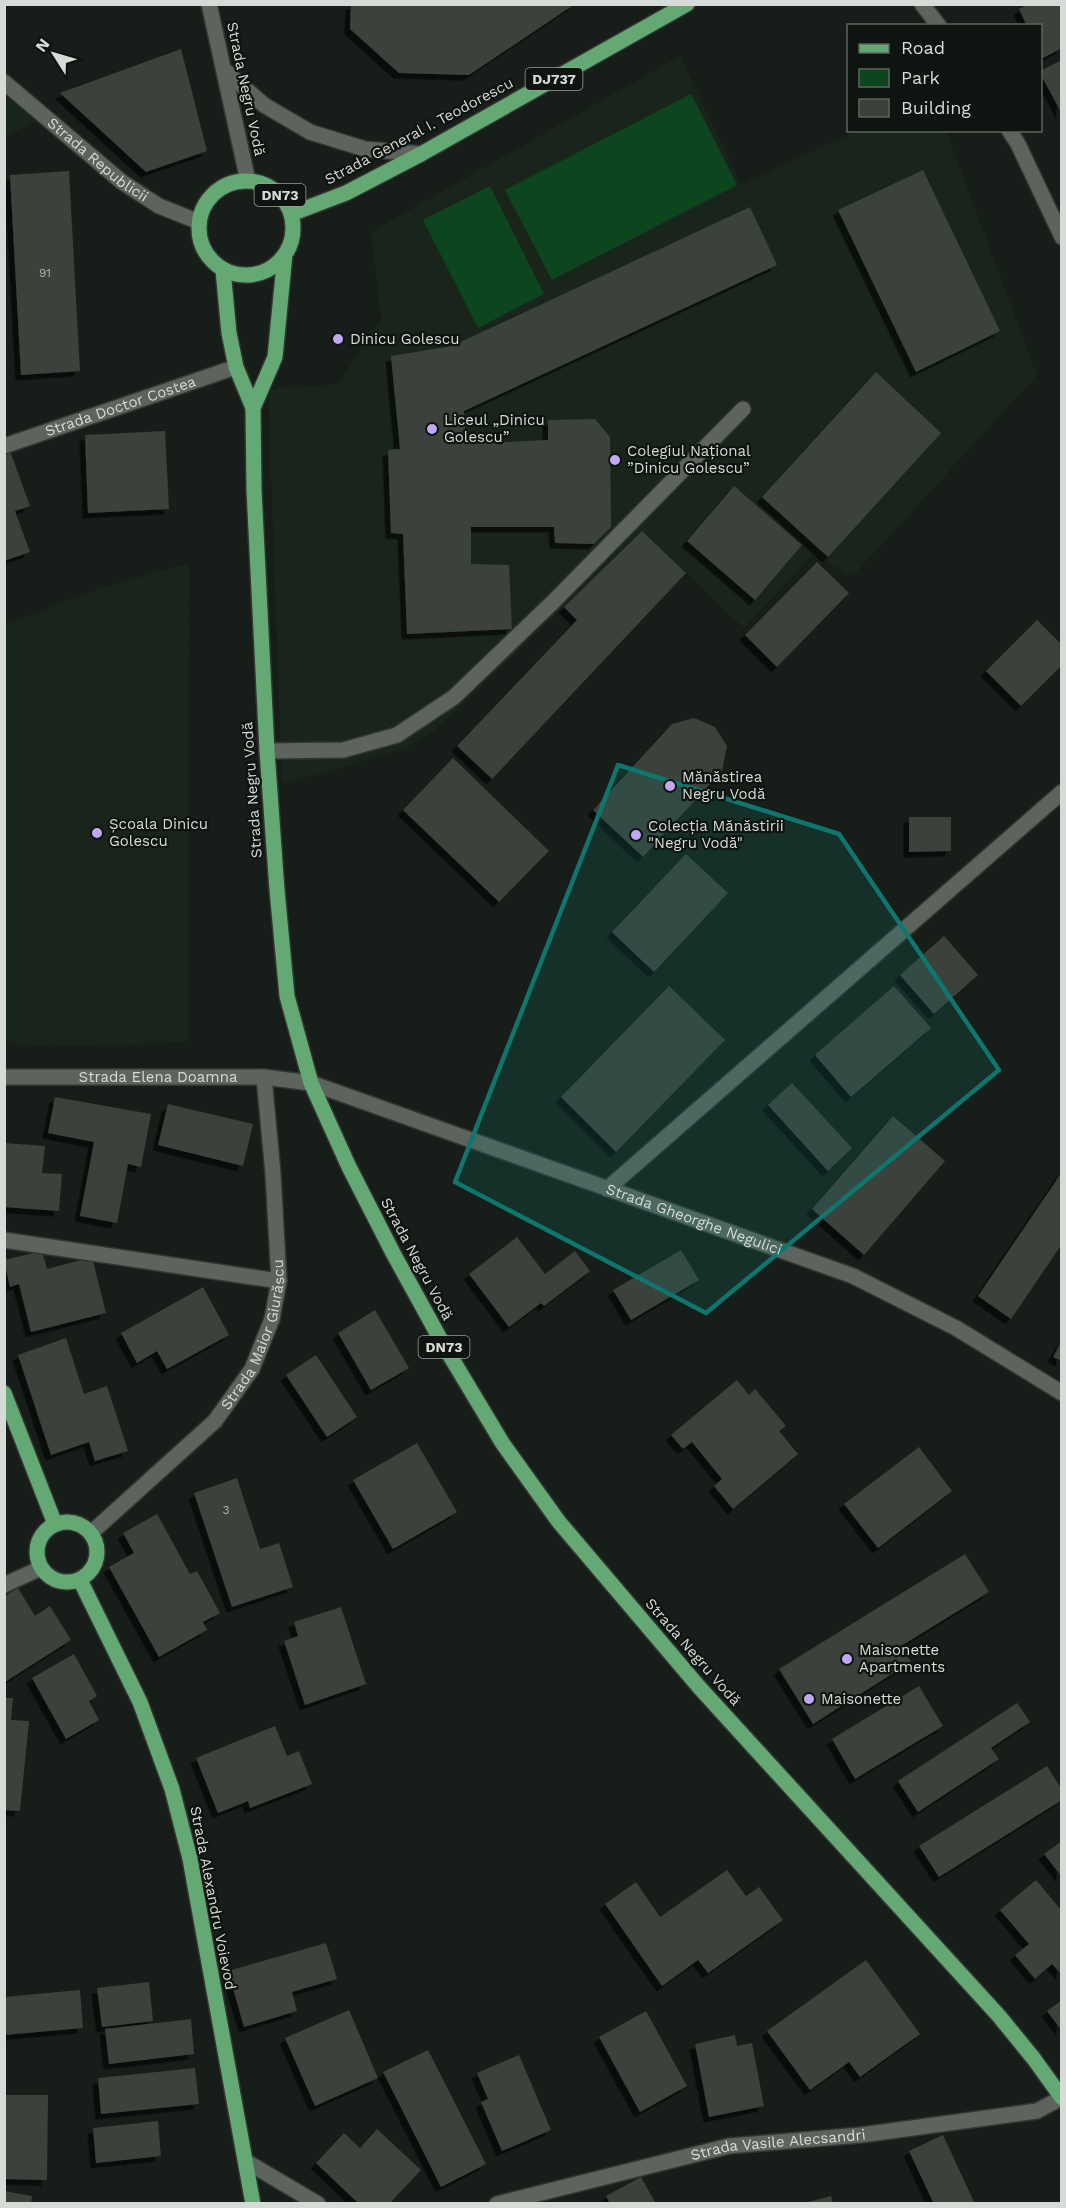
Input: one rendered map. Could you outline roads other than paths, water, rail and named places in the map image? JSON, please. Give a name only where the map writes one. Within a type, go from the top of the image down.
[{"type":"main road","name":"Strada General I. Teodorescu","points":[[291,214],[346,193],[421,154],[687,4]]},
{"type":"main road","name":"DN73","points":[[199,222],[206,203],[221,188],[234,182],[248,181],[270,187],[286,203],[291,214],[293,227],[291,241],[285,254]]},
{"type":"main road","points":[[199,222],[199,236],[204,250],[223,270],[236,275],[264,272],[276,265],[285,254]]},
{"type":"main road","name":"Strada Negru Vodă","points":[[253,408],[274,357],[285,254]]},
{"type":"main road","name":"Strada Negru Vodă","points":[[223,270],[229,333],[236,367],[253,408],[254,490],[267,751],[277,890],[287,996],[311,1083],[393,1254],[442,1344],[503,1444],[559,1522],[699,1687],[999,2016],[1034,2059],[1061,2098]]},
{"type":"main road","points":[[4,1393],[56,1524]]},
{"type":"main road","points":[[75,1523],[91,1533],[98,1550],[93,1568],[80,1580],[58,1582],[41,1568],[36,1551],[42,1535],[56,1524],[75,1523]]},
{"type":"main road","name":"Strada Alexandru Voievod","points":[[80,1580],[140,1702],[172,1789],[190,1859],[253,2204]]},
{"type":"street","name":"Strada Negru Vodă","points":[[209,4],[248,181]]},
{"type":"street","points":[[922,4],[937,24]]},
{"type":"street","points":[[224,70],[264,105],[310,132],[365,149],[421,154]]},
{"type":"street","name":"Strada Republicii","points":[[4,82],[122,182],[159,206],[199,222]]},
{"type":"street","points":[[1010,132],[1062,237]]},
{"type":"street","name":"Strada Doctor Costea","points":[[4,446],[236,367]]},
{"type":"street","points":[[267,751],[343,750],[397,735],[454,697],[554,601],[743,409]]},
{"type":"street","points":[[608,1189],[1062,792]]},
{"type":"street","name":"Strada Elena Doamna","points":[[4,1077],[264,1077],[311,1083]]},
{"type":"street","name":"Strada Maior Giurăscu","points":[[91,1533],[215,1421],[252,1369],[272,1319],[279,1281],[273,1174],[264,1077]]},
{"type":"street","name":"Strada Gheorghe Negulici","points":[[311,1083],[853,1276],[956,1328],[1062,1393]]},
{"type":"street","points":[[4,1240],[279,1281]]},
{"type":"street","points":[[4,1585],[41,1568]]},
{"type":"street","name":"Strada Vasile Alecsandri","points":[[497,2204],[729,2146],[861,2136],[1037,2111],[1061,2098]]},
{"type":"street","points":[[247,2162],[318,2204]]},
{"type":"place","name":"Dinicu Golescu","points":[[338,339]]},
{"type":"place","name":"Liceul „Dinicu Golescu”","points":[[432,429]]},
{"type":"place","name":"Colegiul Național ”Dinicu Golescu”","points":[[615,460]]},
{"type":"place","name":"Mănăstirea Negru Vodă","points":[[670,786]]},
{"type":"place","name":"Școala Dinicu Golescu","points":[[97,833]]},
{"type":"place","name":"Colecția Mănăstirii \"Negru Vodă\"","points":[[636,835]]},
{"type":"place","name":"Maisonette Apartments","points":[[847,1659]]},
{"type":"place","name":"Maisonette","points":[[809,1699]]}]
